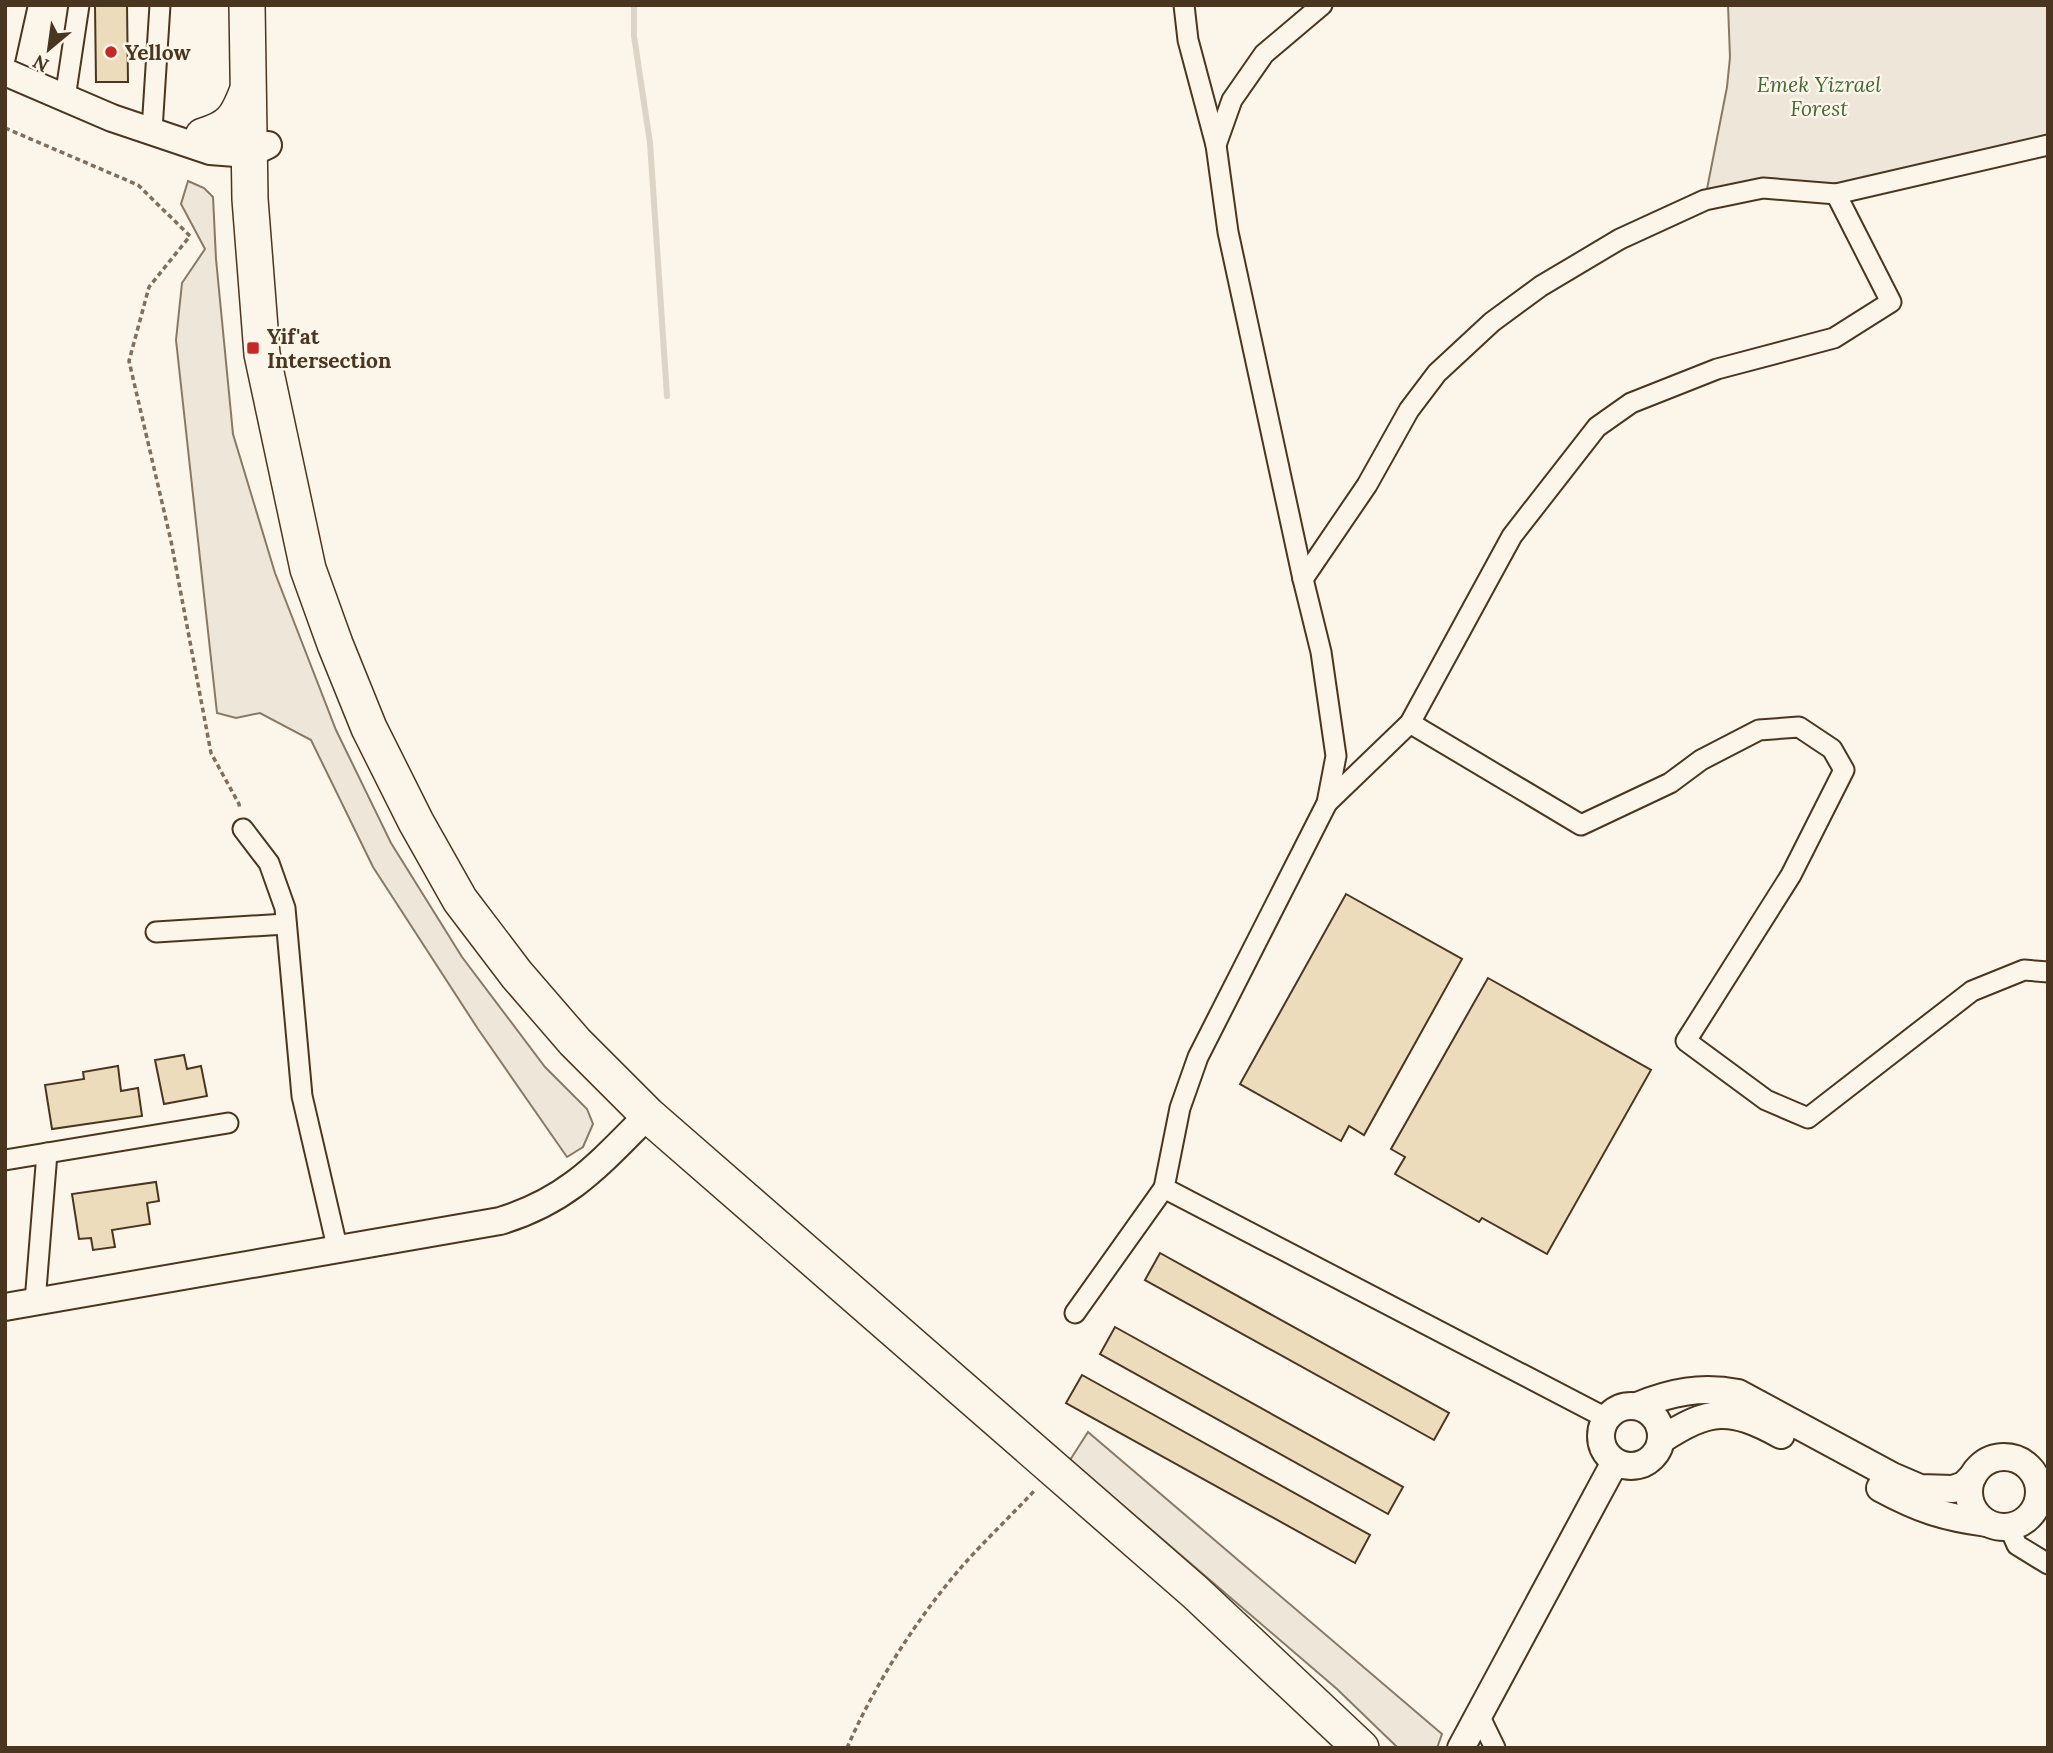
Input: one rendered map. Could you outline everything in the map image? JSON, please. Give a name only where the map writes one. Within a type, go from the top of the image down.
[{"type":"highway","points":[[247,5],[247,92],[255,146],[289,484]]},
{"type":"highway","points":[[267,5],[250,190],[262,354],[289,484],[308,569],[369,728],[422,833],[460,900],[517,975],[575,1042],[648,1115],[1195,1592],[1361,1748]]},
{"type":"highway","points":[[247,92],[235,118],[206,143],[234,167],[250,190]]},
{"type":"street","points":[[5,59],[17,5]]},
{"type":"street","points":[[65,98],[79,5]]},
{"type":"street","points":[[152,130],[160,5]]},
{"type":"street","points":[[1076,1313],[1164,1188],[1180,1108],[1198,1057],[1327,803],[1336,756],[1321,652],[1228,232],[1216,145],[1188,40],[1184,5]]},
{"type":"street","points":[[1216,145],[1232,100],[1264,54],[1322,5]]},
{"type":"street","points":[[5,72],[111,118],[206,143],[255,146]]},
{"type":"street","points":[[1303,579],[1367,485],[1409,410],[1437,373],[1492,322],[1541,286],[1620,239],[1706,200],[1763,188],[1836,194],[2048,145]]},
{"type":"street","points":[[1327,803],[1410,723],[1512,536],[1597,428],[1631,402],[1717,369],[1834,338],[1891,302],[1836,194]]},
{"type":"street","points":[[1410,723],[1581,825],[1670,783],[1700,760],[1759,730],[1799,727],[1832,749],[1844,770],[1791,875],[1686,1041],[1766,1100],[1808,1118],[1972,991],[2024,970],[2048,972]]},
{"type":"street","points":[[243,829],[269,863],[285,908],[302,1096],[338,1251]]},
{"type":"street","points":[[156,932],[286,924]]},
{"type":"street","points":[[5,1307],[338,1251],[500,1221],[528,1213],[575,1185],[648,1115]]},
{"type":"street","points":[[5,1160],[228,1123]]},
{"type":"street","points":[[35,1303],[47,1153]]},
{"type":"street","points":[[1164,1188],[1606,1418]]},
{"type":"street","points":[[1718,1390],[1738,1393],[1892,1476],[1920,1488],[1939,1490],[1964,1485],[1984,1463],[1995,1458],[2007,1457],[2041,1465],[2036,1508],[2020,1524],[1998,1525],[1947,1517],[1911,1505],[1761,1424],[1741,1416],[1723,1414],[1689,1422],[1661,1440],[1652,1457],[1644,1463],[1625,1465],[1615,1462],[1608,1456],[1600,1437],[1601,1427],[1613,1410],[1622,1406],[1637,1406],[1681,1392],[1718,1390]]},
{"type":"street","points":[[1637,1406],[1651,1413],[1657,1421],[1661,1440]]},
{"type":"street","points":[[1461,1748],[1615,1462]]},
{"type":"street","points":[[1973,1476],[1969,1494],[1978,1515],[1998,1525],[2017,1545],[2048,1563]]},
{"type":"street","points":[[1478,1713],[1495,1748]]},
{"type":"path","points":[[5,128],[138,185],[190,236],[149,286],[129,361],[171,541],[211,753],[239,804],[243,829]]},
{"type":"path","points":[[847,1748],[856,1727],[916,1624],[959,1570],[1054,1471]]},
{"type":"green space","name":"Emek Yizrael Forest","points":[[1728,5],[2048,5],[2048,154],[1791,194],[1707,189],[1727,87],[1730,57]]},
{"type":"green space","points":[[188,181],[204,188],[213,197],[216,259],[233,434],[275,573],[336,730],[391,843],[462,957],[545,1067],[587,1109],[593,1124],[583,1147],[567,1157],[478,1029],[373,867],[311,740],[260,713],[236,718],[217,713],[176,340],[182,283],[205,249],[181,204]]},
{"type":"green space","points":[[1088,1432],[1442,1734],[1437,1748],[1398,1748],[1337,1689],[1070,1460]]},
{"type":"building","points":[[95,5],[127,5],[128,82],[96,82]]},
{"type":"building","points":[[1346,894],[1462,959],[1364,1135],[1349,1126],[1341,1141],[1240,1084]]},
{"type":"building","points":[[1488,978],[1651,1070],[1547,1254],[1482,1218],[1479,1222],[1395,1174],[1405,1157],[1391,1149]]},
{"type":"building","points":[[184,1055],[187,1069],[201,1066],[207,1096],[164,1104],[155,1060]]},
{"type":"building","points":[[118,1066],[121,1091],[138,1088],[142,1116],[52,1129],[45,1085],[84,1079],[83,1072]]},
{"type":"building","points":[[156,1182],[159,1201],[147,1203],[150,1224],[112,1230],[115,1247],[93,1250],[91,1238],[79,1239],[72,1194]]},
{"type":"building","points":[[1160,1253],[1449,1413],[1434,1440],[1145,1280]]},
{"type":"building","points":[[1115,1327],[1403,1487],[1388,1514],[1100,1354]]},
{"type":"building","points":[[1082,1375],[1370,1535],[1355,1563],[1066,1403]]},
{"type":"waterway","points":[[634,5],[634,36],[650,143],[667,396]]},
{"type":"place","name":"Yellow","points":[[111,52]]},
{"type":"place","name":"Yif'at Intersection","points":[[253,348]]}]
